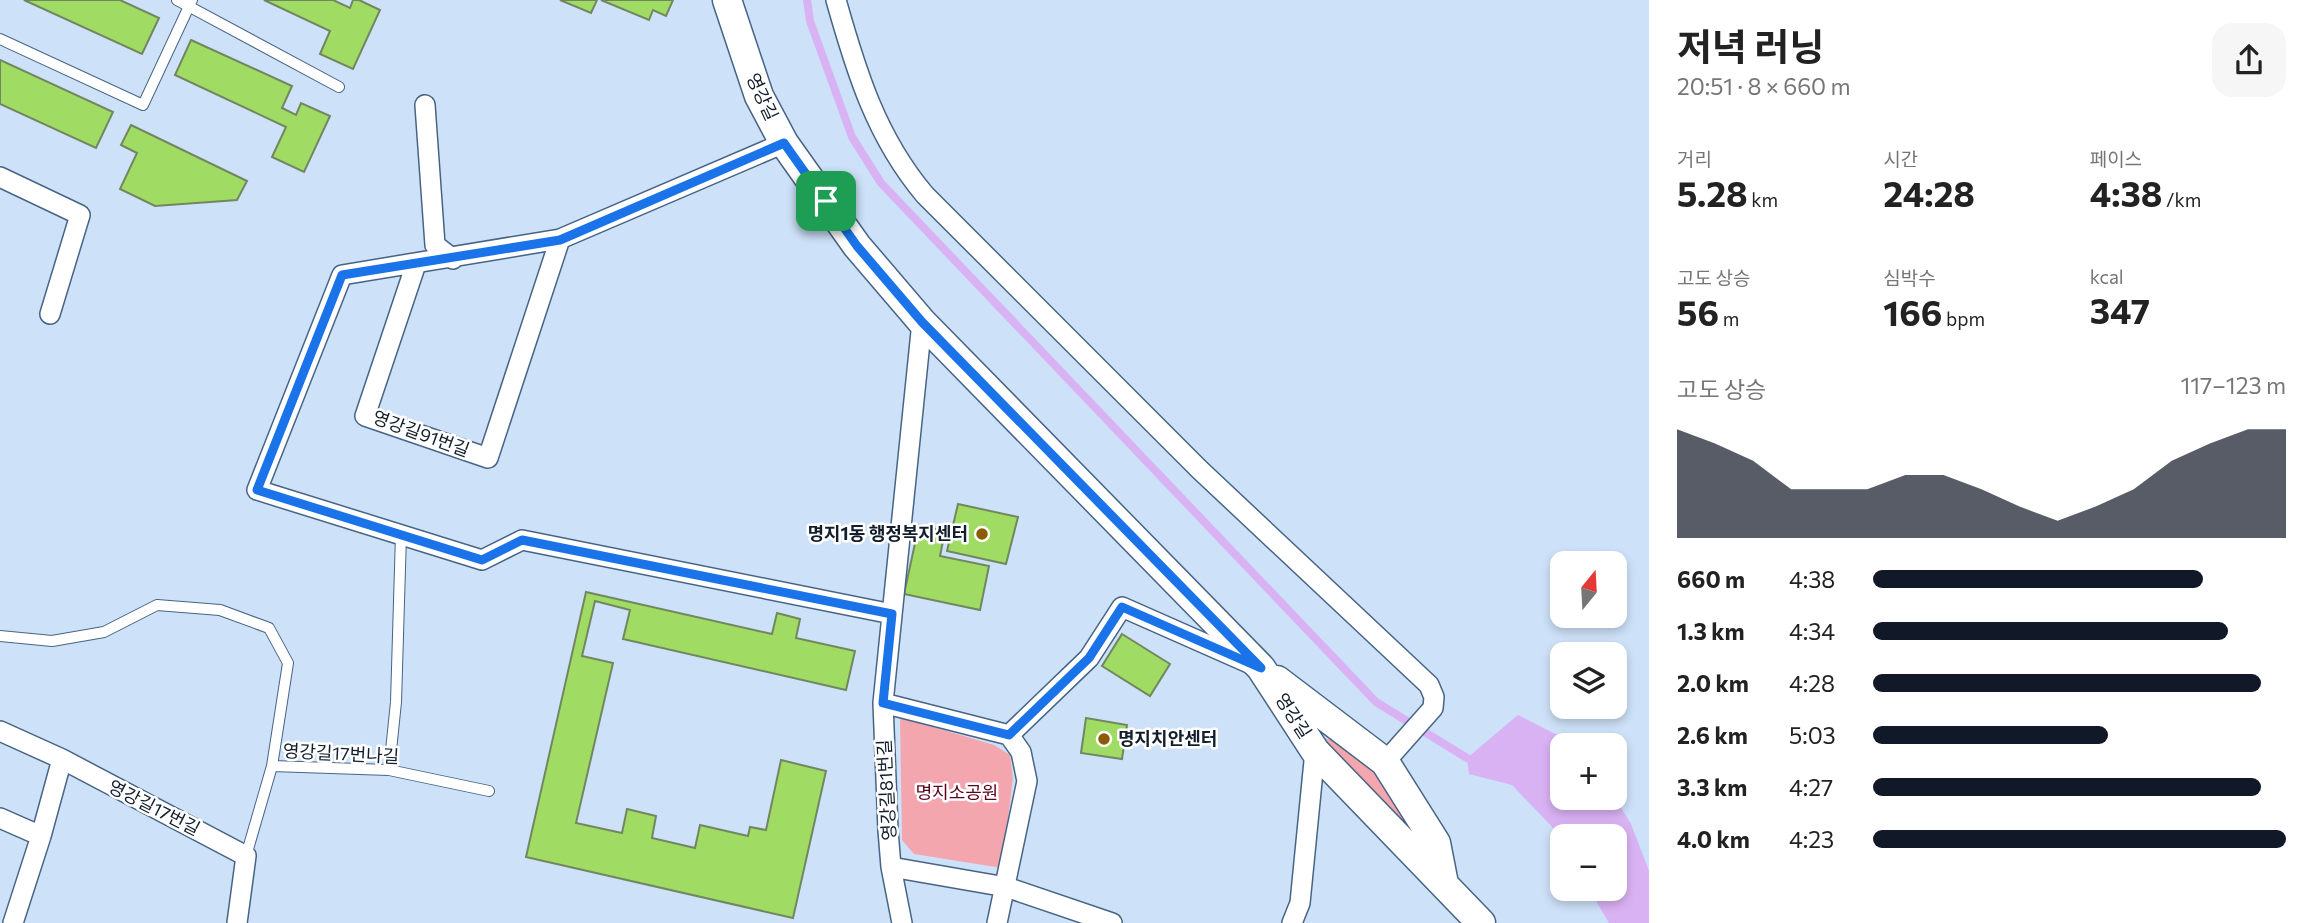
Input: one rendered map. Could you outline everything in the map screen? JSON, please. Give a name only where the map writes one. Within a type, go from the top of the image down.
[{"type":"street","name":"영강길","points":[[727,0],[759,96],[784,143],[857,246],[922,322],[1261,668],[1315,751],[1481,923]]},
{"type":"street","points":[[836,0],[859,78],[883,135],[895,157],[917,186],[1200,470],[1429,685],[1434,697],[1433,708],[1385,762]]},
{"type":"street","points":[[425,105],[435,245],[453,258]]},
{"type":"street","points":[[784,143],[560,240],[342,275],[257,490],[482,560],[522,540],[892,614]]},
{"type":"street","points":[[0,177],[80,215],[50,314]]},
{"type":"street","name":"영강길91번길","points":[[416,264],[365,416],[488,458],[560,240]]},
{"type":"street","name":"영강길81번길","points":[[902,923],[891,867],[883,703],[922,322]]},
{"type":"street","points":[[1009,735],[1089,658],[1122,607],[1261,668],[1385,762],[1436,843],[1444,884]]},
{"type":"street","points":[[883,703],[1009,735],[1021,752],[1027,781],[998,923]]},
{"type":"street","name":"영강길17번길","points":[[0,730],[246,856]]},
{"type":"street","name":"영강길","points":[[1292,923],[1300,903],[1315,751]]},
{"type":"street","points":[[13,923],[62,760]]},
{"type":"street","points":[[0,818],[41,836]]},
{"type":"street","points":[[237,923],[246,856]]},
{"type":"street","points":[[891,867],[1006,887],[1112,923]]},
{"type":"lane","points":[[177,0],[190,3],[339,86]]},
{"type":"lane","points":[[0,39],[143,105],[190,3]]},
{"type":"lane","points":[[390,770],[396,702],[401,535]]},
{"type":"lane","name":"영강길17번나길","points":[[0,636],[52,641],[104,632],[157,606],[220,610],[268,628],[288,663],[272,766],[246,856]]},
{"type":"lane","name":"영강길17번나길","points":[[272,766],[390,770],[489,791]]},
{"type":"green space","name":"명지소공원","points":[[900,717],[994,745],[1010,755],[1013,778],[1002,868],[914,854],[902,840]]},
{"type":"green space","points":[[1324,738],[1376,769],[1418,837],[1324,742]]},
{"type":"shaded area","points":[[1518,715],[1553,733],[1550,733],[1550,810],[1622,810],[1631,824],[1649,871],[1649,923],[1609,923],[1596,901],[1627,901],[1627,824],[1550,825],[1512,785],[1469,774],[1467,758]]},
{"type":"building","points":[[24,0],[120,0],[159,18],[142,54]]},
{"type":"building","points":[[264,0],[333,0],[350,8],[353,0],[359,0],[380,10],[353,69],[320,54],[330,31]]},
{"type":"building","points":[[560,0],[597,0],[591,13]]},
{"type":"building","points":[[601,0],[673,0],[666,16],[653,10],[649,20]]},
{"type":"building","points":[[191,40],[292,86],[282,108],[296,115],[301,103],[330,116],[304,172],[272,157],[286,127],[175,75]]},
{"type":"building","points":[[0,60],[113,112],[96,148],[0,104]]},
{"type":"building","points":[[131,125],[247,181],[237,200],[155,206],[120,189],[137,153],[121,145]]},
{"type":"building","name":"명지1동 행정복지센터","points":[[958,504],[1018,517],[1006,564],[947,551]]},
{"type":"building","points":[[919,525],[945,531],[940,556],[989,566],[980,610],[904,594]]},
{"type":"building","points":[[586,592],[772,634],[777,613],[800,619],[796,638],[855,651],[846,690],[623,639],[630,610],[595,601],[582,656],[613,663],[576,823],[622,833],[627,809],[656,816],[652,838],[695,848],[700,825],[748,836],[750,827],[766,830],[781,760],[826,771],[793,918],[526,857]]},
{"type":"building","points":[[1122,634],[1170,664],[1150,696],[1102,666]]},
{"type":"building","name":"명지치안센터","points":[[1086,718],[1127,725],[1122,759],[1081,753]]},
{"type":"waterway","points":[[807,0],[810,21],[852,137],[881,183],[1376,702],[1467,758]]},
{"type":"place","name":"명지1동 행정복지센터","points":[[982,534]]},
{"type":"place","name":"명지치안센터","points":[[1104,739]]},
{"type":"route","points":[[784,143],[826,201],[857,246],[922,322],[1261,668],[1122,607],[1089,658],[1009,735],[883,703],[892,614],[522,540],[482,560],[257,490],[342,275],[560,240],[784,143]]}]
